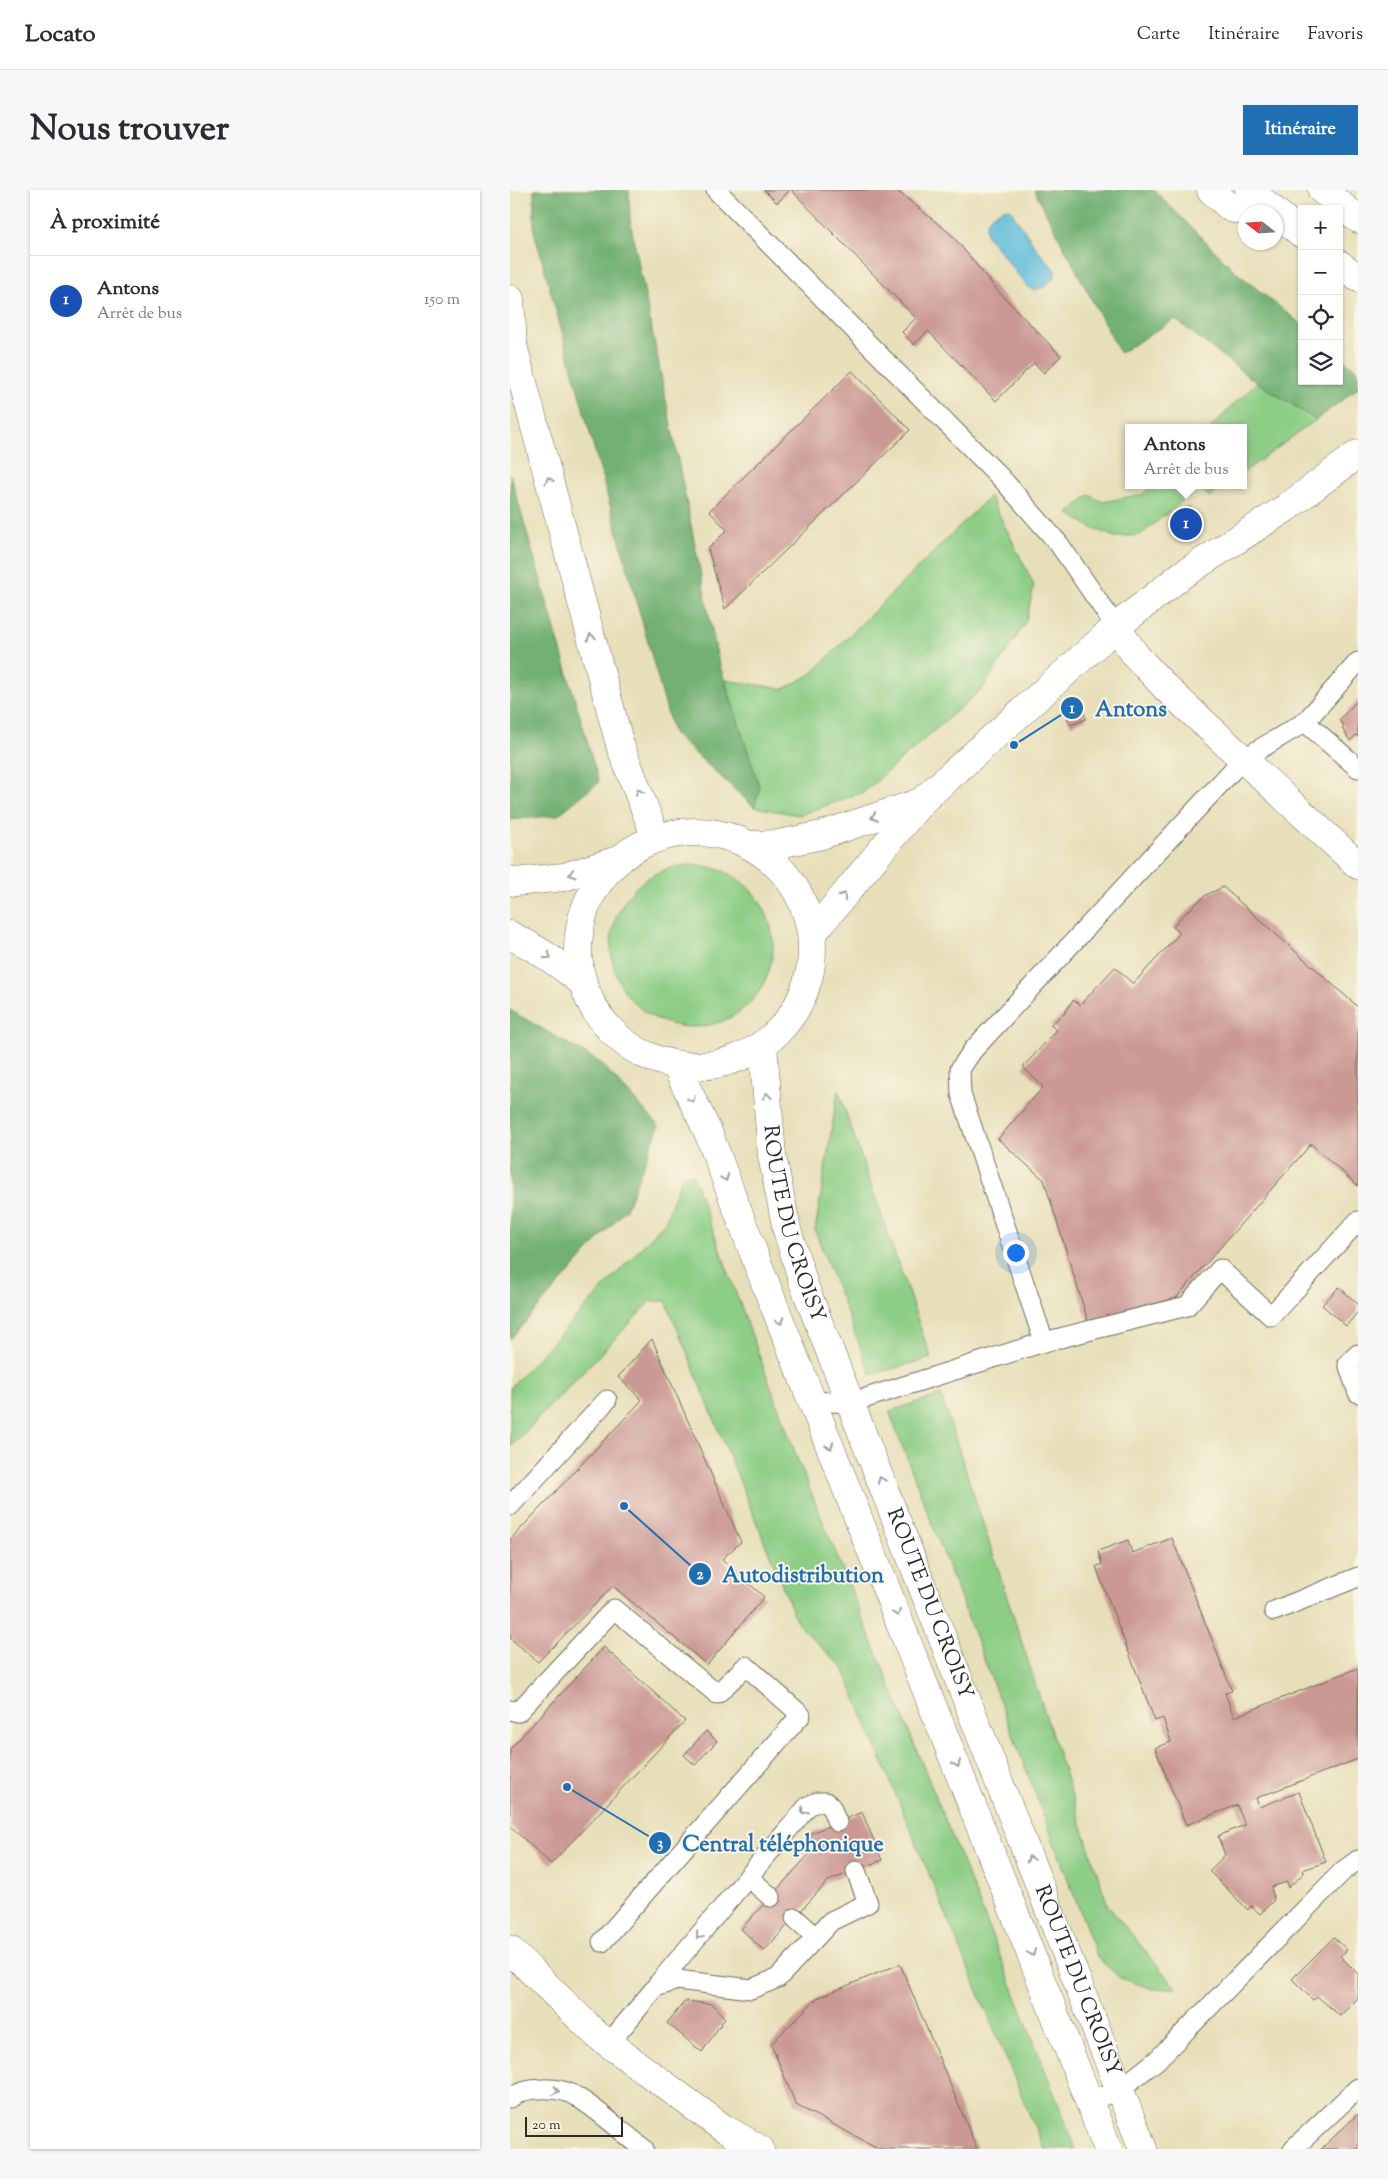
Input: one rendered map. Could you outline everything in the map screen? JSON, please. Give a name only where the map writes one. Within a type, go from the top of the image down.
[{"type":"main road","points":[[1211,190],[1231,208],[1238,209]]},
{"type":"main road","points":[[1249,190],[1288,225]]},
{"type":"main road","points":[[1322,190],[1358,219]]},
{"type":"main road","points":[[1343,267],[1358,278]]},
{"type":"main road","points":[[510,299],[512,339],[620,745],[656,838]]},
{"type":"main road","points":[[812,934],[921,802],[1116,627],[1182,574],[1286,508],[1358,454]]},
{"type":"main road","points":[[1116,627],[1137,657],[1161,683],[1358,865]]},
{"type":"main road","points":[[749,844],[779,844],[822,835],[921,802]]},
{"type":"main road","points":[[682,832],[708,832],[733,837],[749,844],[778,864],[799,894],[812,934],[811,972],[802,1000],[785,1026],[763,1046],[736,1060],[706,1067],[676,1066],[655,1060],[635,1051],[617,1038],[602,1022],[591,1003],[583,983],[578,961],[578,938],[582,916],[591,895],[603,876],[618,860],[636,847],[656,838],[682,832]]},
{"type":"main road","points":[[510,880],[515,882],[564,877],[618,860]]},
{"type":"main road","points":[[510,935],[531,945],[558,962],[583,983]]},
{"type":"main road","name":"ROUTE DU CROISY","points":[[763,1046],[772,1156],[787,1230],[804,1285],[1143,2149]]},
{"type":"main road","name":"ROUTE DU CROISY","points":[[676,1066],[708,1132],[812,1401],[1108,2149]]},
{"type":"main road","points":[[510,1950],[597,2035],[723,2128],[760,2149]]},
{"type":"lane","points":[[716,190],[1002,480],[1059,544],[1116,627]]},
{"type":"lane","points":[[1044,1342],[961,1094],[960,1069],[980,1042],[1243,759],[1305,722],[1358,662]]},
{"type":"lane","points":[[1305,722],[1358,768]]},
{"type":"lane","points":[[812,1401],[850,1403],[1044,1342],[1187,1306],[1220,1269],[1271,1316],[1358,1221]]},
{"type":"lane","points":[[1358,1354],[1348,1364],[1358,1393]]},
{"type":"lane","points":[[510,1506],[607,1400]]},
{"type":"lane","points":[[1274,1611],[1358,1577]]},
{"type":"lane","points":[[510,1710],[518,1712],[614,1609],[717,1694],[746,1666],[801,1715],[602,1942]]},
{"type":"lane","points":[[609,2043],[808,1806],[817,1802],[826,1802],[831,1807],[837,1822]]},
{"type":"lane","points":[[1089,2101],[1120,2090],[1157,2060],[1344,1870],[1358,1860]]},
{"type":"lane","points":[[656,1987],[676,1980],[752,1989],[778,1978],[832,1921],[868,1904],[856,1871]]},
{"type":"lane","points":[[748,1877],[771,1896]]},
{"type":"lane","points":[[795,1918],[816,1937]]},
{"type":"lane","points":[[510,2098],[518,2092],[544,2088],[575,2096],[644,2149]]},
{"type":"lane","points":[[1293,2149],[1358,2088]]},
{"type":"green space","points":[[534,190],[629,190],[630,220],[718,660],[760,789],[754,807],[673,733],[534,231]]},
{"type":"green space","points":[[1034,190],[1154,190],[1237,273],[1298,322],[1298,385],[1343,385],[1343,359],[1358,371],[1358,388],[1316,420],[1249,377],[1175,319],[1120,353]]},
{"type":"green space","points":[[1257,382],[1316,420],[1247,470],[1247,424],[1214,424]]},
{"type":"green space","points":[[510,474],[599,782],[558,815],[510,820]]},
{"type":"green space","points":[[1148,489],[1198,489],[1140,535],[1115,537],[1090,527],[1068,513],[1089,495],[1103,502],[1143,494]]},
{"type":"green space","points":[[1202,489],[1220,489],[1209,497]]},
{"type":"green space","points":[[990,496],[1034,585],[1026,622],[983,688],[864,792],[799,815],[754,807],[760,789],[725,680],[784,689],[811,674]]},
{"type":"green space","points":[[700,865],[716,868],[730,874],[750,888],[760,901],[770,922],[773,946],[770,970],[760,991],[750,1004],[737,1014],[716,1024],[684,1027],[668,1024],[654,1018],[640,1009],[629,998],[614,970],[611,938],[614,922],[620,908],[629,894],[640,883],[668,868]]},
{"type":"green space","points":[[510,1010],[601,1063],[659,1126],[626,1209],[510,1339]]},
{"type":"green space","points":[[838,1090],[931,1358],[871,1375],[815,1231]]},
{"type":"green space","points":[[692,1174],[799,1463],[976,1895],[1076,2149],[1044,2149],[843,1668],[798,1624],[666,1301],[651,1301],[510,1448],[510,1388],[665,1222],[682,1176]]},
{"type":"green space","points":[[941,1395],[1108,1906],[1176,1988],[1153,1989],[1120,1978],[1098,1958],[889,1411]]},
{"type":"water","points":[[1003,209],[1010,209],[1038,251],[1055,270],[1055,277],[1045,287],[1033,290],[1027,286],[987,235],[987,222]]},
{"type":"building","points":[[764,190],[790,190],[777,203]]},
{"type":"building","points":[[791,190],[896,190],[951,234],[998,291],[1061,356],[1044,373],[1034,363],[996,401],[928,331],[914,345],[902,332],[916,318]]},
{"type":"building","points":[[852,371],[910,430],[725,609],[708,549],[727,530],[709,511]]},
{"type":"building","points":[[1190,507],[1194,514],[1180,522],[1175,515]]},
{"type":"building","points":[[1358,700],[1358,737],[1356,735],[1350,741],[1342,728],[1344,726],[1339,720]]},
{"type":"building","points":[[1083,711],[1086,719],[1071,725],[1067,718]]},
{"type":"building","points":[[1223,887],[1358,1007],[1358,1186],[1311,1144],[1176,1298],[1088,1321],[1044,1180],[998,1139],[1043,1087],[1023,1067],[1057,1030],[1050,1025],[1064,1014],[1073,1000],[1080,1005],[1115,967],[1133,984],[1180,933],[1173,927],[1181,917],[1206,895]]},
{"type":"building","points":[[1339,1287],[1358,1304],[1358,1312],[1346,1326],[1322,1305]]},
{"type":"building","points":[[652,1339],[741,1542],[722,1559],[764,1597],[707,1665],[613,1586],[538,1662],[510,1638],[510,1540],[642,1400],[618,1377]]},
{"type":"building","points":[[1172,1538],[1232,1691],[1225,1693],[1234,1717],[1358,1668],[1358,1759],[1256,1798],[1259,1807],[1299,1792],[1326,1862],[1303,1870],[1304,1873],[1288,1888],[1287,1882],[1271,1887],[1274,1900],[1260,1914],[1251,1906],[1248,1910],[1209,1871],[1225,1855],[1218,1836],[1245,1825],[1237,1805],[1186,1825],[1155,1748],[1171,1742],[1163,1718],[1155,1721],[1096,1567],[1102,1564],[1098,1551],[1128,1540],[1132,1553]]},
{"type":"building","points":[[604,1647],[685,1721],[551,1864],[510,1826],[510,1749]]},
{"type":"building","points":[[706,1731],[717,1741],[695,1765],[684,1755]]},
{"type":"building","points":[[862,1812],[882,1860],[828,1881],[764,1951],[741,1929],[814,1849],[809,1834]]},
{"type":"building","points":[[1334,1937],[1347,1950],[1340,1956],[1358,1974],[1358,1998],[1340,2016],[1318,1997],[1313,2000],[1292,1979]]},
{"type":"building","points":[[900,1964],[977,2149],[880,2149],[796,2105],[771,2044],[817,1998]]},
{"type":"building","points":[[685,2001],[712,2004],[725,2018],[702,2052],[667,2023]]},
{"type":"building","points":[[1358,2114],[1358,2149],[1321,2149]]},
{"type":"place","name":"Antons","points":[[1186,524]]},
{"type":"place","name":"Antons","points":[[1014,745]]},
{"type":"place","name":"Autodistribution","points":[[624,1506]]},
{"type":"place","name":"Central téléphonique","points":[[567,1787]]}]
